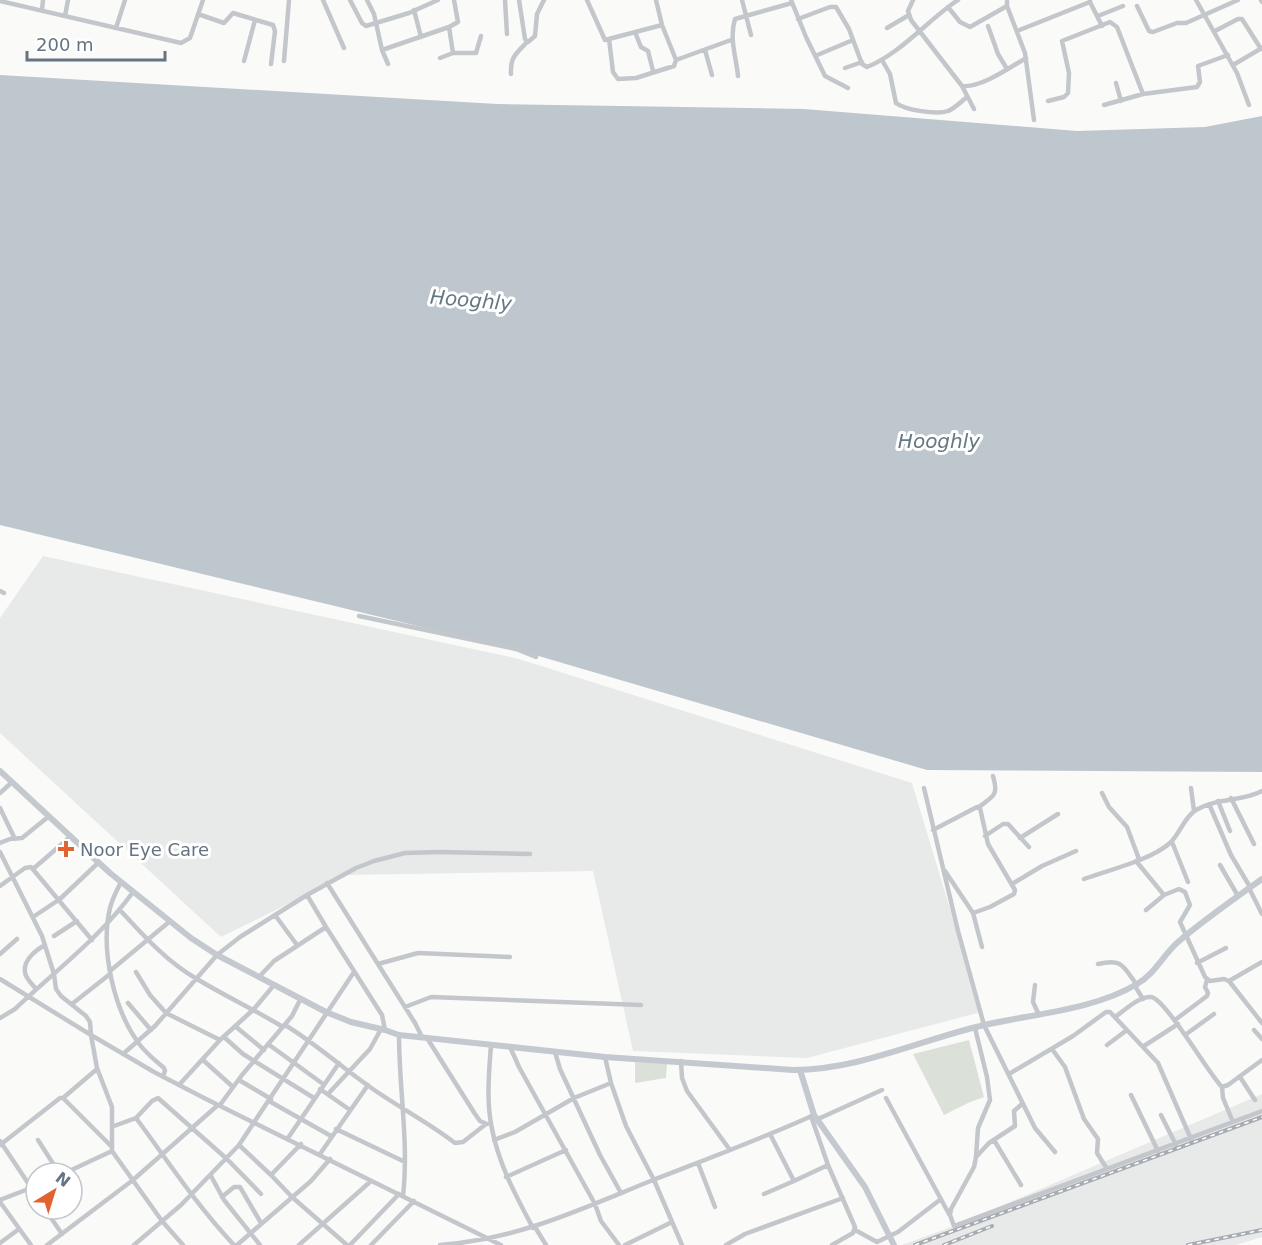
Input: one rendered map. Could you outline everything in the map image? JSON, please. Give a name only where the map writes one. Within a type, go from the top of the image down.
[{"type":"main road","points":[[0,771],[3,778],[169,922],[217,955],[300,1000],[351,1022],[399,1035],[605,1057],[800,1070],[822,1069],[848,1065],[984,1025],[1039,1015],[1105,998],[1136,985],[1150,975],[1186,936],[1259,880]]},
{"type":"main road","points":[[800,1070],[814,1117],[866,1187],[894,1245]]},
{"type":"street","points":[[0,0],[182,43],[190,38],[203,0]]},
{"type":"street","points":[[42,10],[43,0]]},
{"type":"street","points":[[65,16],[68,0]]},
{"type":"street","points":[[116,28],[125,0]]},
{"type":"street","points":[[284,61],[290,0]]},
{"type":"street","points":[[323,0],[344,48]]},
{"type":"street","points":[[350,0],[362,23],[366,26],[376,25],[438,0]]},
{"type":"street","points":[[367,0],[374,14],[382,50],[388,64]]},
{"type":"street","points":[[382,50],[458,22],[454,0]]},
{"type":"street","points":[[505,0],[507,34]]},
{"type":"street","points":[[519,0],[527,42]]},
{"type":"street","points":[[511,74],[510,64],[514,55],[527,42],[535,38],[537,14],[544,0]]},
{"type":"street","points":[[587,0],[603,39],[662,25]]},
{"type":"street","points":[[609,39],[613,72],[618,79],[636,78],[674,66],[676,60],[662,25],[656,0]]},
{"type":"street","points":[[742,0],[751,35]]},
{"type":"street","points":[[913,0],[908,8],[909,15],[962,86],[974,110]]},
{"type":"street","points":[[798,19],[835,6],[847,24],[862,62],[867,67],[882,60],[958,0]]},
{"type":"street","points":[[1196,0],[1228,55],[1245,90],[1249,105]]},
{"type":"street","points":[[1220,0],[1222,6]]},
{"type":"street","points":[[1137,6],[1148,28],[1153,32],[1177,23],[1186,23],[1238,0]]},
{"type":"street","points":[[738,76],[731,40],[735,18],[792,1],[825,76],[848,88]]},
{"type":"street","points":[[1017,31],[1090,1],[1102,26]]},
{"type":"street","points":[[948,7],[960,22],[970,27],[1007,3],[1026,58],[1034,120]]},
{"type":"street","points":[[1098,16],[1123,6]]},
{"type":"street","points":[[414,10],[421,37]]},
{"type":"street","points":[[198,14],[224,23],[233,14],[273,25],[275,28],[271,64]]},
{"type":"street","points":[[887,28],[909,15]]},
{"type":"street","points":[[1215,31],[1242,19],[1261,49],[1233,65]]},
{"type":"street","points":[[244,62],[255,20]]},
{"type":"street","points":[[1048,101],[1064,97],[1068,93],[1069,73],[1062,41],[1113,22],[1118,27],[1143,94]]},
{"type":"street","points":[[988,26],[1006,69]]},
{"type":"street","points":[[448,27],[453,53]]},
{"type":"street","points":[[635,32],[641,47],[648,51],[653,71]]},
{"type":"street","points":[[440,58],[453,53],[476,53],[481,36]]},
{"type":"street","points":[[676,60],[731,40]]},
{"type":"street","points":[[815,56],[853,40]]},
{"type":"street","points":[[705,50],[712,75]]},
{"type":"street","points":[[1104,105],[1143,94],[1197,87],[1200,82],[1197,66],[1228,55]]},
{"type":"street","points":[[962,86],[967,87],[984,81],[1026,58]]},
{"type":"street","points":[[882,60],[890,74],[896,104],[901,107],[946,112],[967,97]]},
{"type":"street","points":[[845,68],[862,62]]},
{"type":"street","points":[[1116,83],[1120,100]]},
{"type":"street","points":[[358,616],[516,649],[536,657]]},
{"type":"street","points":[[933,830],[979,807],[995,794],[997,789],[993,776]]},
{"type":"street","points":[[0,793],[11,783]]},
{"type":"street","points":[[924,788],[984,1025],[1037,1132],[1055,1152]]},
{"type":"street","points":[[1191,788],[1194,811]]},
{"type":"street","points":[[1084,879],[1138,860],[1172,842],[1194,811],[1218,801],[1248,798],[1262,790]]},
{"type":"street","points":[[1101,794],[1127,827],[1138,860],[1164,895]]},
{"type":"street","points":[[1231,798],[1254,844]]},
{"type":"street","points":[[1218,801],[1230,831]]},
{"type":"street","points":[[1209,804],[1231,855],[1262,914]]},
{"type":"street","points":[[973,913],[1014,894],[1015,890],[985,836],[979,807]]},
{"type":"street","points":[[0,808],[15,839]]},
{"type":"street","points":[[1020,838],[1058,814]]},
{"type":"street","points":[[0,843],[22,838],[48,817]]},
{"type":"street","points":[[985,836],[1006,823],[1029,847]]},
{"type":"street","points":[[33,869],[70,837]]},
{"type":"street","points":[[1172,842],[1188,882]]},
{"type":"street","points":[[1012,884],[1042,866],[1076,850]]},
{"type":"street","points":[[0,852],[45,945],[58,992],[89,1019],[97,1069],[111,1102],[114,1126],[112,1149]]},
{"type":"street","points":[[123,1054],[151,1030],[217,955],[248,931],[327,883],[374,861],[405,853],[530,854]]},
{"type":"street","points":[[33,917],[60,899],[98,862]]},
{"type":"street","points":[[1221,865],[1238,896]]},
{"type":"street","points":[[0,885],[29,867],[33,869],[92,940]]},
{"type":"street","points":[[943,869],[973,913],[982,947]]},
{"type":"street","points":[[1259,880],[1262,889]]},
{"type":"street","points":[[121,882],[112,902],[107,925],[110,972],[121,1009],[137,1040],[164,1068],[163,1076]]},
{"type":"street","points":[[327,883],[475,1114],[488,1125]]},
{"type":"street","points":[[1144,1046],[1176,1022],[1208,993],[1205,987],[1207,980],[1197,963],[1180,920],[1190,905],[1185,892],[1177,889],[1164,895],[1146,910]]},
{"type":"street","points":[[0,1018],[15,1009],[92,940],[120,910],[133,892]]},
{"type":"street","points":[[308,895],[382,1015],[383,1029],[370,1049],[328,1094]]},
{"type":"street","points":[[120,910],[147,940],[196,979],[309,1040],[368,1085],[458,1144],[488,1125]]},
{"type":"street","points":[[275,915],[297,945]]},
{"type":"street","points":[[54,936],[77,921]]},
{"type":"street","points":[[72,1004],[169,922]]},
{"type":"street","points":[[259,977],[270,964],[326,927]]},
{"type":"street","points":[[0,954],[17,939]]},
{"type":"street","points":[[36,989],[26,976],[25,969],[31,954],[45,945]]},
{"type":"street","points":[[1197,963],[1226,948]]},
{"type":"street","points":[[378,964],[418,953],[510,957]]},
{"type":"street","points":[[1098,964],[1110,961],[1119,963],[1136,985],[1143,999]]},
{"type":"street","points":[[1229,981],[1262,962]]},
{"type":"street","points":[[136,972],[166,1013],[222,1039],[314,1098]]},
{"type":"street","points":[[134,1245],[211,1176],[239,1145],[354,972]]},
{"type":"street","points":[[0,979],[123,1054],[179,1085],[501,1245]]},
{"type":"street","points":[[1207,980],[1229,981],[1262,1023]]},
{"type":"street","points":[[179,1085],[254,1009],[274,985]]},
{"type":"street","points":[[1035,985],[1033,1002],[1039,1015]]},
{"type":"street","points":[[405,1007],[431,997],[641,1005]]},
{"type":"street","points":[[1105,998],[1108,1011],[1144,1046],[1162,1071],[1191,1139]]},
{"type":"street","points":[[1115,1017],[1143,999],[1154,998],[1176,1022],[1222,1087],[1223,1098],[1233,1122]]},
{"type":"street","points":[[47,1245],[133,1180],[219,1105],[284,1026],[300,1000]]},
{"type":"street","points":[[128,1003],[151,1030]]},
{"type":"street","points":[[1009,1074],[1052,1049],[1108,1011]]},
{"type":"street","points":[[1185,1035],[1214,1014]]},
{"type":"street","points":[[235,1026],[264,1050]]},
{"type":"street","points":[[950,1215],[953,1203],[974,1167],[978,1128],[990,1095],[975,1028]]},
{"type":"street","points":[[1107,1045],[1127,1030]]},
{"type":"street","points":[[1254,1030],[1262,1039]]},
{"type":"street","points":[[239,1145],[292,1197],[349,1245],[401,1195],[405,1162],[399,1035]]},
{"type":"street","points":[[268,1044],[294,1062],[328,1094],[350,1110]]},
{"type":"street","points":[[491,1045],[488,1125],[506,1177],[546,1245]]},
{"type":"street","points":[[510,1047],[522,1073],[595,1204],[601,1221],[619,1245]]},
{"type":"street","points":[[1052,1049],[1065,1067],[1084,1119],[1098,1138],[1097,1153],[1107,1169]]},
{"type":"street","points":[[555,1052],[560,1069],[600,1155],[621,1193]]},
{"type":"street","points":[[605,1057],[611,1083],[626,1126],[654,1180],[682,1245]]},
{"type":"street","points":[[203,1060],[233,1087]]},
{"type":"street","points":[[1222,1087],[1262,1060]]},
{"type":"street","points":[[681,1061],[682,1078],[687,1091],[730,1150]]},
{"type":"street","points":[[288,1138],[339,1063]]},
{"type":"street","points":[[24,1175],[1,1143],[57,1099],[63,1098],[97,1069]]},
{"type":"street","points":[[1240,1077],[1255,1100]]},
{"type":"street","points":[[239,1080],[331,1136]]},
{"type":"street","points":[[494,1140],[515,1132],[574,1098],[611,1083]]},
{"type":"street","points":[[320,1154],[368,1085]]},
{"type":"street","points":[[440,1245],[489,1238],[534,1227],[882,1090]]},
{"type":"street","points":[[1131,1095],[1158,1151]]},
{"type":"street","points":[[63,1098],[112,1149],[162,1221],[183,1245]]},
{"type":"street","points":[[114,1126],[136,1118],[152,1101],[158,1098],[227,1159],[261,1194]]},
{"type":"street","points":[[886,1098],[954,1226],[1262,1111]]},
{"type":"street","points":[[976,1157],[994,1140],[1012,1128],[1015,1124],[1014,1111],[1022,1104]]},
{"type":"street","points":[[1161,1115],[1176,1145]]},
{"type":"street","points":[[814,1117],[828,1165],[855,1230],[877,1242],[898,1232],[941,1199]]},
{"type":"street","points":[[136,1118],[210,1220],[235,1245],[292,1197],[330,1159]]},
{"type":"street","points":[[336,1129],[405,1162]]},
{"type":"street","points":[[770,1134],[794,1181]]},
{"type":"street","points":[[38,1140],[51,1161]]},
{"type":"street","points":[[994,1140],[1021,1185]]},
{"type":"street","points":[[271,1175],[301,1144]]},
{"type":"street","points":[[84,1163],[112,1149]]},
{"type":"street","points":[[506,1177],[566,1150]]},
{"type":"street","points":[[698,1163],[716,1207]]},
{"type":"street","points":[[764,1194],[828,1165]]},
{"type":"street","points":[[211,1176],[222,1197],[260,1245]]},
{"type":"street","points":[[299,1245],[371,1181]]},
{"type":"street","points":[[222,1197],[234,1187],[240,1187],[261,1223]]},
{"type":"street","points":[[24,1191],[0,1201],[31,1245]]},
{"type":"street","points":[[726,1245],[745,1234],[843,1198]]},
{"type":"street","points":[[371,1245],[414,1201]]},
{"type":"street","points":[[52,1221],[63,1245]]},
{"type":"street","points":[[625,1245],[672,1222]]},
{"type":"street","points":[[0,1243],[19,1229]]},
{"type":"street","points":[[832,1245],[855,1230]]},
{"type":"shaded area","points":[[43,556],[519,659],[912,783],[981,1012],[807,1058],[633,1051],[593,871],[347,875],[221,937],[0,733],[0,618]]},
{"type":"shaded area","points":[[969,1040],[984,1097],[944,1115],[913,1054]]},
{"type":"shaded area","points":[[635,1062],[667,1064],[666,1078],[635,1083]]},
{"type":"shaded area","points":[[1262,1094],[1262,1237],[1236,1245],[902,1245],[954,1226]]},
{"type":"water","name":"Hooghly","points":[[0,75],[497,104],[804,109],[1077,131],[1205,127],[1262,116],[1262,772],[927,770],[525,652],[0,525]]},
{"type":"railway","points":[[915,1245],[1262,1117]]},
{"type":"railway","points":[[944,1245],[992,1226]]},
{"type":"railway","points":[[1188,1245],[1262,1230]]},
{"type":"place","name":"Noor Eye Care","points":[[66,849]]}]
